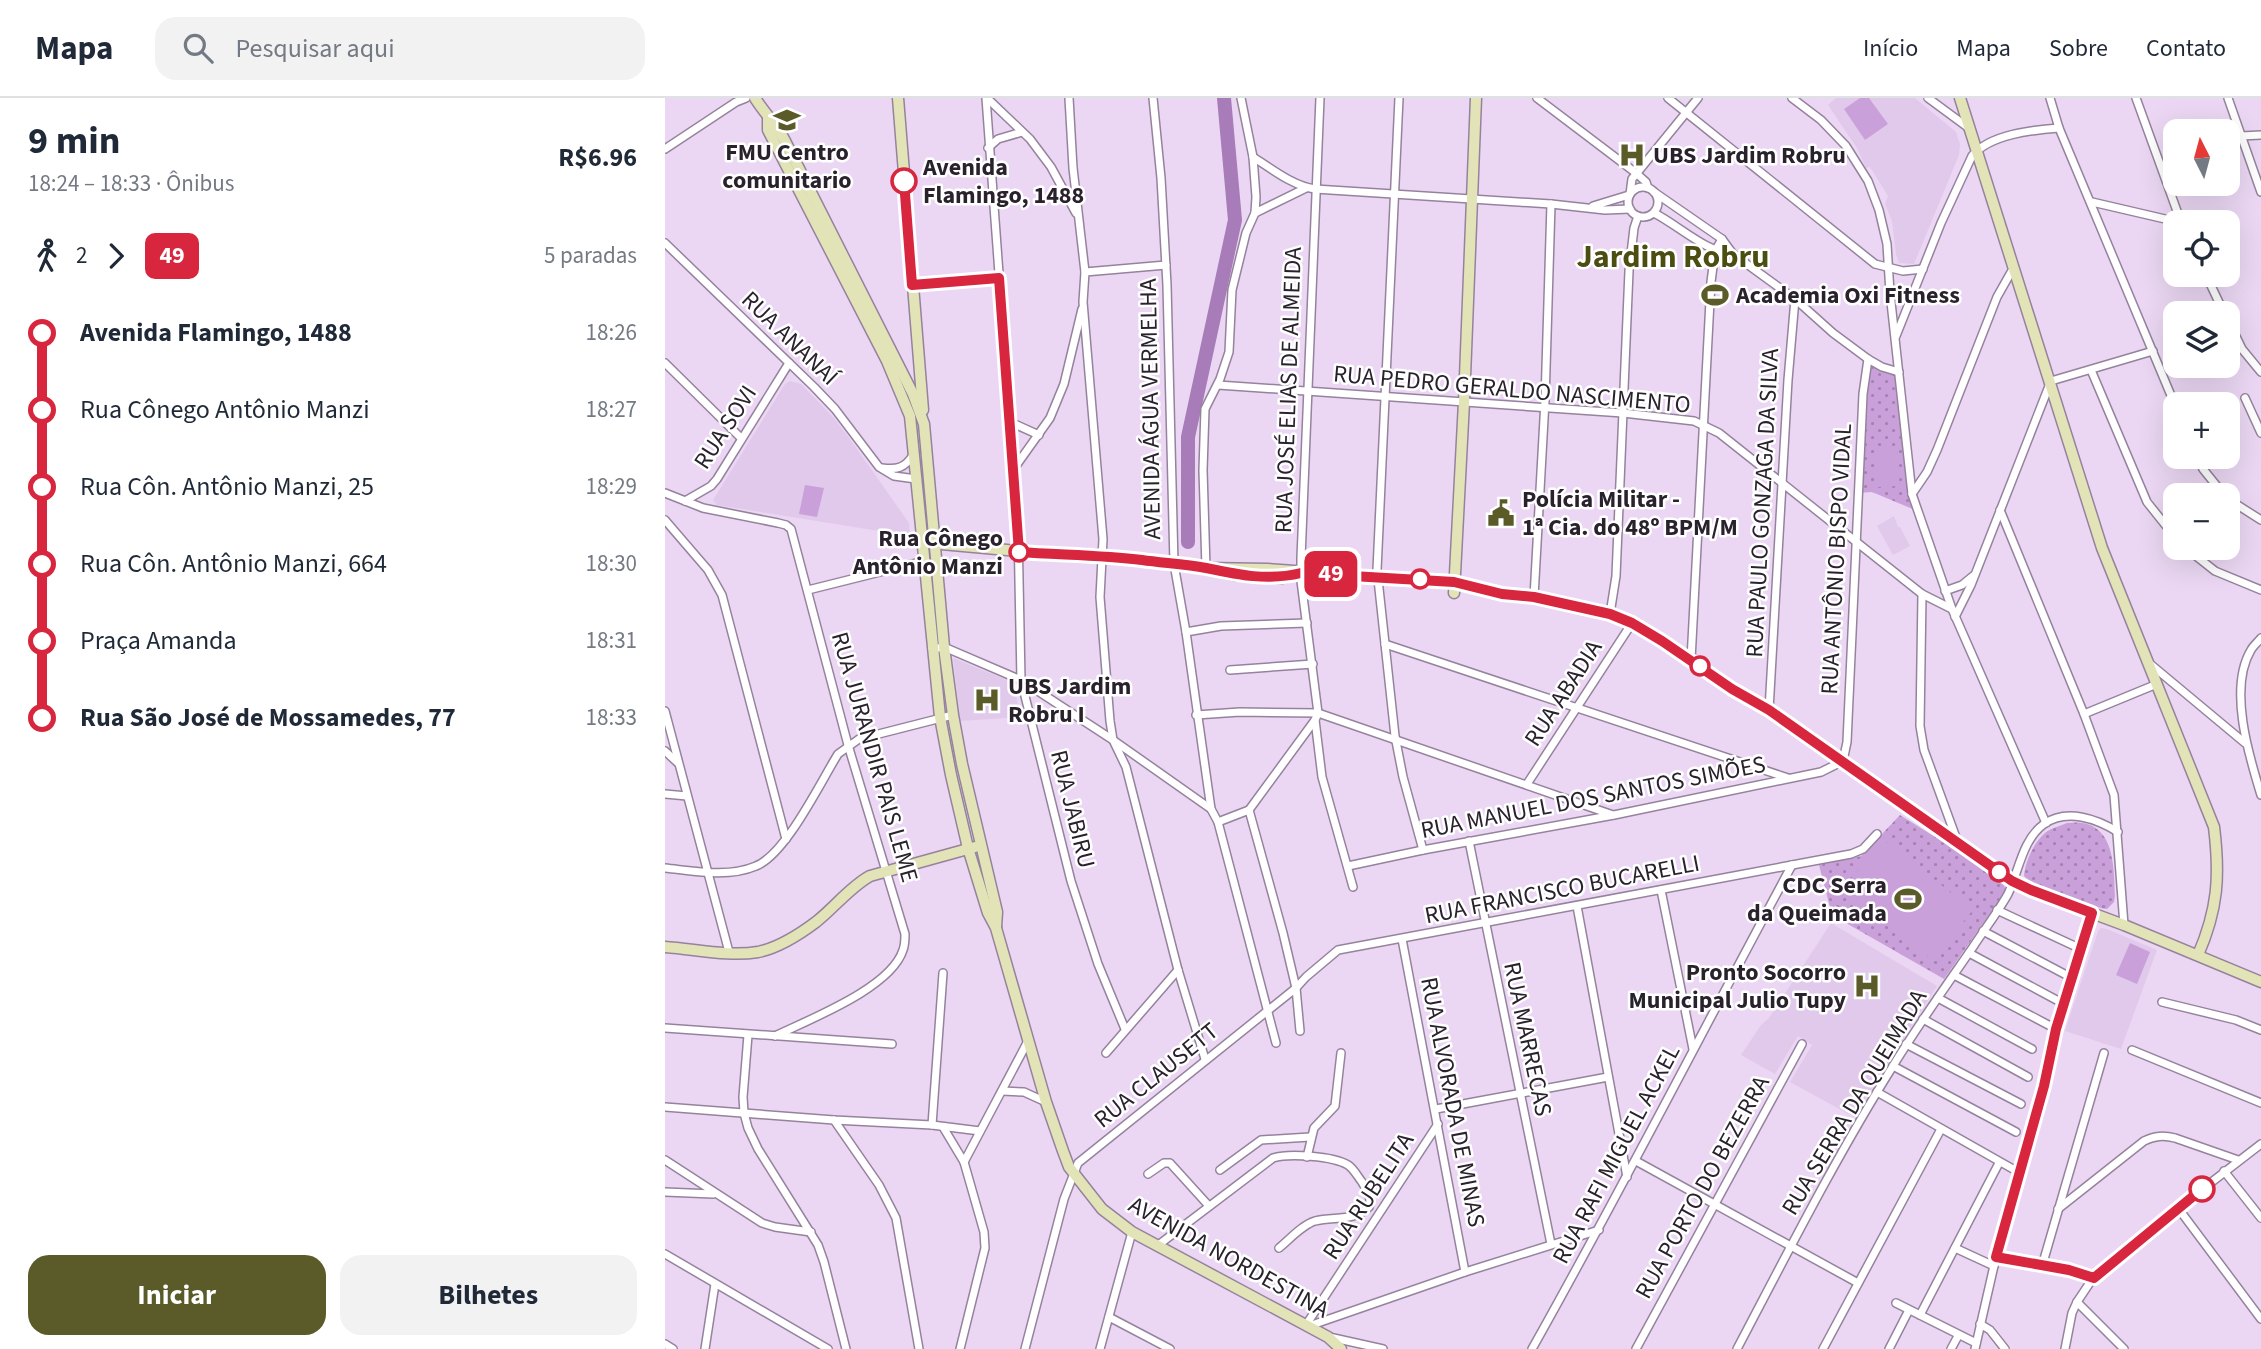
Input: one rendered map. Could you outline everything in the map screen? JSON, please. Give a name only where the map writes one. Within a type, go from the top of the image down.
[{"type":"street","points":[[665,149],[746,98]]},
{"type":"street","name":"AVENIDA NORDESTINA","points":[[755,98],[768,118],[777,126],[898,374],[910,416],[932,649],[940,717],[951,775],[968,848],[988,913],[996,928],[1046,1102],[1064,1154],[1073,1172],[1102,1209],[1132,1232],[1328,1337],[1341,1349]]},
{"type":"street","points":[[898,98],[924,424]]},
{"type":"street","points":[[986,98],[1030,139],[1051,167],[1077,215]]},
{"type":"street","name":"RUA JABIRU","points":[[986,98],[1019,552],[1021,680],[1075,892],[1098,964],[1125,1029]]},
{"type":"street","points":[[1069,98],[1077,215],[1085,272],[1083,302],[1103,539],[1100,597],[1108,711],[1114,740],[1126,767],[1178,970],[1205,1059]]},
{"type":"street","name":"AVENIDA ÁGUA VERMELHA","points":[[1153,98],[1166,265],[1174,564],[1211,809],[1218,822],[1276,1043]]},
{"type":"street","points":[[1206,568],[1203,470],[1205,409],[1218,385],[1229,352],[1232,290],[1245,233],[1255,213],[1253,157],[1241,98]]},
{"type":"street","name":"RUA JOSÉ ELIAS DE ALMEIDA","points":[[1319,98],[1301,573],[1313,664],[1322,777],[1353,887]]},
{"type":"street","points":[[1398,98],[1378,576],[1396,741],[1423,850]]},
{"type":"street","points":[[1454,593],[1476,98]]},
{"type":"street","points":[[1537,98],[1636,173],[1646,182],[1658,205],[1654,213],[1648,216],[1638,216],[1630,209],[1630,184],[1636,173],[1697,98]]},
{"type":"street","points":[[1668,98],[1868,259],[1888,268],[1912,271],[1923,269]]},
{"type":"street","points":[[1793,98],[1835,133],[1868,181],[1879,210],[1884,229],[1912,494],[1953,613],[2046,823],[2060,817],[2074,816],[2091,819],[2118,832]]},
{"type":"street","points":[[1928,98],[1971,130]]},
{"type":"street","points":[[1960,98],[2102,548],[2214,827],[2218,860],[2215,905],[2198,955]]},
{"type":"street","points":[[2050,98],[2059,128],[2170,392]]},
{"type":"street","points":[[2136,98],[2175,210]]},
{"type":"street","points":[[2228,98],[2261,191]]},
{"type":"street","points":[[1895,339],[1967,165],[1977,150],[1991,142],[2027,131],[2059,128]]},
{"type":"street","points":[[988,148],[998,139],[1022,131]]},
{"type":"street","points":[[2241,136],[2261,135]]},
{"type":"street","points":[[1253,157],[1306,188],[1605,210],[1630,209]]},
{"type":"street","points":[[1255,213],[1306,188]]},
{"type":"street","points":[[1589,208],[1630,195],[1637,188],[1651,190],[1722,239],[1733,254],[1795,299],[1833,333],[1868,359],[1899,372]]},
{"type":"street","points":[[2092,202],[2163,218]]},
{"type":"street","points":[[1534,597],[1545,408],[1551,204]]},
{"type":"street","points":[[1654,213],[1715,251],[1733,254]]},
{"type":"street","points":[[1610,614],[1616,576],[1629,271],[1638,216]]},
{"type":"street","points":[[1691,660],[1711,282],[1715,251],[1722,239]]},
{"type":"street","name":"RUA ANANAÍ","points":[[665,243],[835,409],[879,467]]},
{"type":"street","points":[[1085,272],[1166,265]]},
{"type":"street","points":[[1912,494],[1927,472],[1937,450],[1997,297],[2014,267]]},
{"type":"street","points":[[912,285],[999,278]]},
{"type":"street","name":"RUA PAULO GONZAGA DA SILVA","points":[[1769,710],[1795,299]]},
{"type":"street","points":[[1013,470],[1039,435],[1064,384],[1083,302]]},
{"type":"street","points":[[2240,345],[2261,372]]},
{"type":"street","points":[[2051,382],[2153,351]]},
{"type":"street","points":[[898,374],[911,369],[918,359]]},
{"type":"street","name":"RUA ANTÔNIO BISPO VIDAL","points":[[1843,761],[1847,742],[1862,414],[1868,359]]},
{"type":"street","points":[[665,363],[741,438]]},
{"type":"street","name":"RUA SOVI","points":[[685,501],[711,486],[789,363]]},
{"type":"street","points":[[2091,370],[2147,502],[2163,524]]},
{"type":"street","name":"AVENIDA NORDESTINA","points":[[898,374],[913,394],[924,424],[944,647],[953,715],[997,912],[996,928]]},
{"type":"street","points":[[1953,613],[1966,597],[2051,382]]},
{"type":"street","name":"RUA PEDRO GERALDO NASCIMENTO","points":[[1218,385],[1623,413],[1694,421],[1719,433],[1922,594],[1953,613]]},
{"type":"street","points":[[2245,398],[2261,433]]},
{"type":"street","points":[[1010,422],[1039,435]]},
{"type":"street","points":[[879,467],[901,468],[914,455]]},
{"type":"street","points":[[879,467],[894,476],[916,479]]},
{"type":"street","points":[[2203,469],[2214,483]]},
{"type":"street","points":[[665,493],[685,501]]},
{"type":"street","name":"RUA JURANDIR PAIS LEME","points":[[685,501],[703,508],[786,525],[792,532],[848,745],[905,934],[905,948],[891,970],[861,993],[775,1036]]},
{"type":"street","points":[[2240,507],[2261,520]]},
{"type":"street","points":[[2000,510],[2115,794],[2124,925]]},
{"type":"street","points":[[665,520],[708,570],[722,595],[786,839]]},
{"type":"street","points":[[922,543],[1019,552],[1102,555],[1206,568],[1234,575],[1282,578],[1301,573],[1454,582],[1502,594],[1534,597],[1610,614],[1632,623],[1732,689],[1769,710],[2012,881],[2261,982]]},
{"type":"street","points":[[2201,560],[2215,571],[2261,590]]},
{"type":"street","points":[[808,590],[924,561]]},
{"type":"street","points":[[1945,591],[1962,585],[1973,575]]},
{"type":"street","points":[[1922,594],[1920,726],[1924,750],[1958,843]]},
{"type":"street","points":[[1186,632],[1221,626],[1307,623]]},
{"type":"street","name":"RUA ABADIA","points":[[1527,784],[1632,623]]},
{"type":"street","points":[[2261,638],[2251,650],[2242,682],[2245,743],[2261,795]]},
{"type":"street","points":[[1385,644],[1789,778]]},
{"type":"street","points":[[932,649],[944,647],[1021,680],[1114,740],[1211,809]]},
{"type":"street","points":[[2148,663],[2245,743]]},
{"type":"street","points":[[1230,670],[1313,664]]},
{"type":"street","points":[[2084,714],[2157,684]]},
{"type":"street","points":[[665,711],[729,952]]},
{"type":"street","points":[[1196,715],[1240,712],[1316,716],[1614,815]]},
{"type":"street","points":[[665,868],[720,873],[754,867],[765,861],[786,839],[838,754],[848,745],[859,739],[953,715]]},
{"type":"street","points":[[1218,822],[1249,810],[1316,716]]},
{"type":"street","points":[[665,751],[678,763]]},
{"type":"street","name":"RUA MANUEL DOS SANTOS SIMÕES","points":[[1348,866],[1821,772],[1843,761]]},
{"type":"street","points":[[665,794],[687,796]]},
{"type":"street","points":[[1249,810],[1276,903],[1296,988],[1300,1031]]},
{"type":"street","name":"RUA SERRA DA QUEIMADA","points":[[1737,1349],[1892,1066],[2008,894],[2026,849],[2036,831],[2046,823]]},
{"type":"street","name":"RUA FRANCISCO BUCARELLI","points":[[1268,1011],[1338,950],[1858,852],[1877,834]]},
{"type":"street","name":"RUA MARRECAS","points":[[1469,841],[1551,1244]]},
{"type":"street","points":[[665,947],[757,952],[791,938],[815,923],[861,881],[887,870],[981,846]]},
{"type":"street","name":"RUA RAFI MIGUEL ACKEL","points":[[1532,1349],[1599,1230],[1792,865]]},
{"type":"street","points":[[1661,890],[1693,1049]]},
{"type":"street","points":[[1577,906],[1627,1177]]},
{"type":"street","points":[[1997,910],[2081,949]]},
{"type":"street","points":[[1896,1303],[1975,1346],[1996,1257],[2044,1086],[2056,1029],[2092,913]]},
{"type":"street","points":[[1983,931],[2072,978]]},
{"type":"street","name":"RUA ALVORADA DE MINAS","points":[[1402,939],[1465,1272]]},
{"type":"street","points":[[1969,953],[2064,1004]]},
{"type":"street","points":[[1106,1052],[1178,970]]},
{"type":"street","points":[[932,1125],[943,973]]},
{"type":"street","points":[[1954,975],[2056,1029]]},
{"type":"street","points":[[1938,998],[2032,1049]]},
{"type":"street","points":[[2162,1002],[2236,1020],[2261,1030]]},
{"type":"street","name":"RUA CLAUSETT","points":[[1073,1172],[1078,1163],[1268,1011]]},
{"type":"street","points":[[1923,1019],[2028,1077]]},
{"type":"street","points":[[665,1028],[892,1044]]},
{"type":"street","points":[[748,1035],[744,1113],[758,1149],[811,1232],[824,1262],[846,1349]]},
{"type":"street","points":[[964,1162],[1028,1041]]},
{"type":"street","name":"RUA PORTO DO BEZERRA","points":[[1636,1349],[1802,1044]]},
{"type":"street","points":[[1906,1044],[2021,1104]]},
{"type":"street","points":[[2132,1050],[2261,1103]]},
{"type":"street","points":[[1307,1157],[1314,1128],[1335,1105],[1341,1053]]},
{"type":"street","points":[[2042,1266],[2103,1053]]},
{"type":"street","points":[[1892,1066],[2016,1132]]},
{"type":"street","points":[[1436,1109],[1608,1077]]},
{"type":"street","points":[[1002,1091],[1024,1092],[1046,1102]]},
{"type":"street","points":[[1877,1092],[2020,1173]]},
{"type":"street","points":[[665,1107],[932,1125],[980,1131]]},
{"type":"street","points":[[834,1120],[879,1185],[896,1218],[919,1349]]},
{"type":"street","name":"RUA RUBELITA","points":[[1308,1326],[1438,1124]]},
{"type":"street","points":[[943,1127],[964,1162],[984,1232],[985,1248],[960,1349]]},
{"type":"street","points":[[1823,1349],[1941,1129]]},
{"type":"street","points":[[2057,1210],[2144,1141],[2155,1136],[2175,1138],[2238,1160]]},
{"type":"street","points":[[1220,1170],[1261,1140],[1310,1137]]},
{"type":"street","points":[[2065,1349],[2072,1313],[2094,1278],[2261,1144]]},
{"type":"street","points":[[1157,1246],[1273,1158],[1307,1157],[1336,1161],[1352,1167],[1369,1194],[1370,1203],[1362,1214],[1314,1222],[1279,1248]]},
{"type":"street","points":[[665,1160],[762,1223],[783,1229],[811,1232]]},
{"type":"street","points":[[1636,1161],[1858,1283]]},
{"type":"street","points":[[1148,1174],[1164,1163],[1170,1163],[1209,1206]]},
{"type":"street","points":[[1920,1315],[1999,1163]]},
{"type":"street","points":[[2224,1171],[2261,1218]]},
{"type":"street","points":[[1025,1349],[1073,1172]]},
{"type":"street","points":[[665,1192],[716,1194]]},
{"type":"street","points":[[2178,1208],[2261,1318]]},
{"type":"street","points":[[1308,1326],[1599,1230]]},
{"type":"street","points":[[1100,1349],[1132,1232]]},
{"type":"street","points":[[1955,1248],[1994,1266]]},
{"type":"street","points":[[665,1254],[828,1349]]},
{"type":"street","points":[[1996,1257],[2069,1270],[2094,1278]]},
{"type":"street","points":[[705,1349],[715,1284]]},
{"type":"street","points":[[2077,1302],[2124,1349]]},
{"type":"street","points":[[1889,1349],[1909,1310]]},
{"type":"street","points":[[1109,1317],[1170,1349]]},
{"type":"street","points":[[1980,1324],[1990,1330],[2005,1349]]},
{"type":"street","points":[[1951,1349],[1958,1336]]},
{"type":"street","points":[[1328,1337],[1380,1348]]},
{"type":"street","points":[[665,1344],[673,1349]]},
{"type":"street","points":[[1361,1349],[1380,1348]]},
{"type":"shaded area","points":[[1836,98],[1915,98],[1956,132],[1960,144],[1959,155],[1914,264],[1899,263],[1892,221],[1885,204],[1888,196],[1870,167],[1866,168],[1857,148],[1828,105]]},
{"type":"shaded area","points":[[1860,98],[1869,98],[1888,124],[1865,140],[1844,109]]},
{"type":"shaded area","points":[[1868,360],[1898,373],[1915,510],[1872,492],[1858,493]]},
{"type":"shaded area","points":[[790,381],[801,384],[833,417],[909,523],[910,536],[717,505],[713,500],[785,384]]},
{"type":"shaded area","points":[[1895,448],[1897,486],[1878,487],[1876,450]]},
{"type":"shaded area","points":[[805,485],[824,488],[817,517],[799,514]]},
{"type":"shaded area","points":[[1894,516],[1910,546],[1893,555],[1877,526]]},
{"type":"shaded area","name":"UBS Jardim Robru I","points":[[953,658],[1014,683],[1020,717],[960,721]]},
{"type":"shaded area","points":[[1900,815],[2002,879],[2006,891],[1944,979],[1832,915],[1819,865],[1861,856]]},
{"type":"shaded area","points":[[2067,823],[2083,823],[2094,827],[2103,834],[2108,844],[2114,869],[2115,896],[2114,902],[2107,909],[2063,895],[2024,876],[2031,853],[2041,837]]},
{"type":"shaded area","name":"CDC Serra da Queimada","points":[[1883,839],[1973,910],[1932,960],[1843,889]]},
{"type":"shaded area","points":[[1831,923],[1937,986],[1854,1117],[1790,1082],[1812,1045],[1798,1036],[1775,1074],[1741,1055],[1761,1025],[1769,1018]]},
{"type":"shaded area","points":[[2101,928],[2157,950],[2121,1049],[2065,1031]]},
{"type":"shaded area","points":[[2130,943],[2150,952],[2137,984],[2116,975]]},
{"type":"waterway","points":[[1188,542],[1188,437],[1235,220],[1224,98]]},
{"type":"bus line","name":"49","points":[[904,181],[912,285],[999,278],[1019,552],[1102,555],[1248,576],[1282,578],[1301,573],[1454,582],[1502,594],[1534,597],[1610,614],[1632,623],[1732,689],[1769,710],[2012,881],[2092,913],[2056,1029],[2044,1086],[1996,1257],[2069,1270],[2094,1278],[2202,1189]]},
{"type":"place","name":"FMU Centro comunitario","points":[[787,120]]},
{"type":"place","name":"UBS Jardim Robru","points":[[1632,155]]},
{"type":"place","name":"Avenida Flamingo, 1488","points":[[904,181]]},
{"type":"place","name":"Academia Oxi Fitness","points":[[1715,295]]},
{"type":"place","name":"Polícia Militar - 1ª Cia. do 48º BPM/M","points":[[1501,513]]},
{"type":"place","name":"Rua Cônego Antônio Manzi","points":[[1019,552]]},
{"type":"place","name":"UBS Jardim Robru I","points":[[987,700]]},
{"type":"place","name":"CDC Serra da Queimada","points":[[1908,899]]},
{"type":"place","name":"Pronto Socorro Municipal Julio Tupy","points":[[1867,986]]},
{"type":"district","name":"Jardim Robru","points":[[1673,256]]}]
